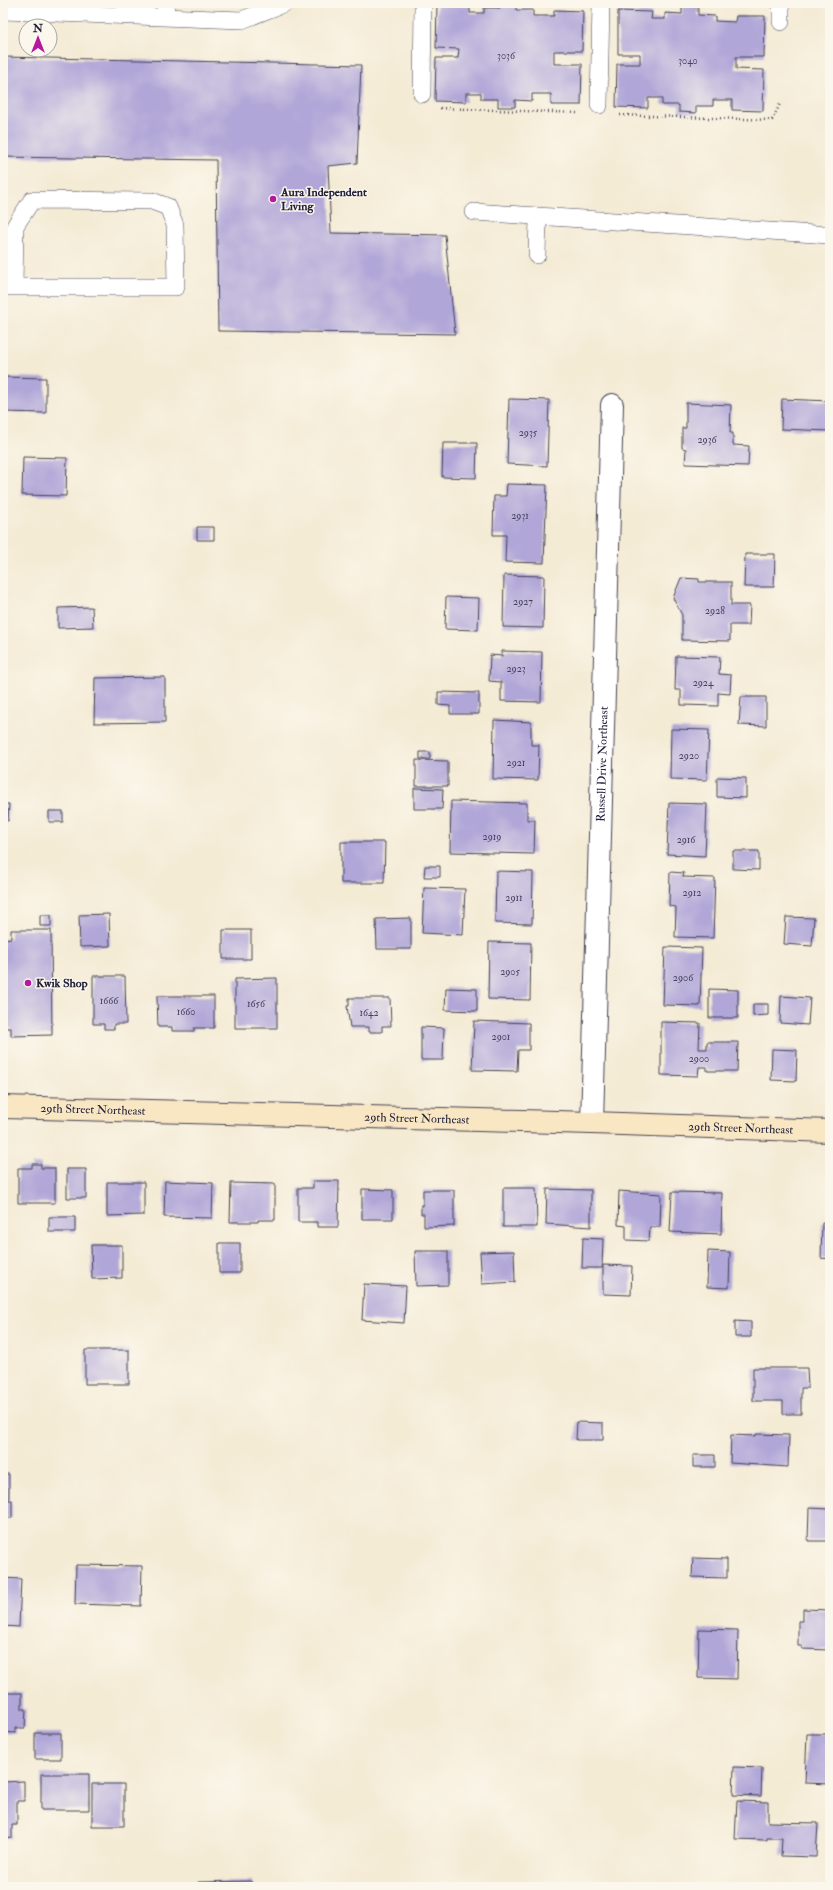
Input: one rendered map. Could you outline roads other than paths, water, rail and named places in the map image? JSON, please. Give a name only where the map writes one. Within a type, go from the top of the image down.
[{"type":"main road","name":"29th Street Northeast","points":[[3,1107],[830,1131]]},
{"type":"street","name":"Russell Drive Northeast","points":[[592,1123],[612,405]]},
{"type":"lane","points":[[3,11],[166,10],[242,20],[285,3]]},
{"type":"lane","points":[[422,94],[423,3]]},
{"type":"lane","points":[[599,105],[601,3]]},
{"type":"lane","points":[[781,3],[781,22]]},
{"type":"lane","points":[[32,200],[152,201],[168,207],[175,225],[176,287],[8,287],[15,226],[32,200]]},
{"type":"lane","points":[[474,212],[830,235]]},
{"type":"lane","points":[[537,255],[538,217]]},
{"type":"place","name":"Aura Independent Living","points":[[273,199]]},
{"type":"place","name":"Kwik Shop","points":[[28,983]]}]
